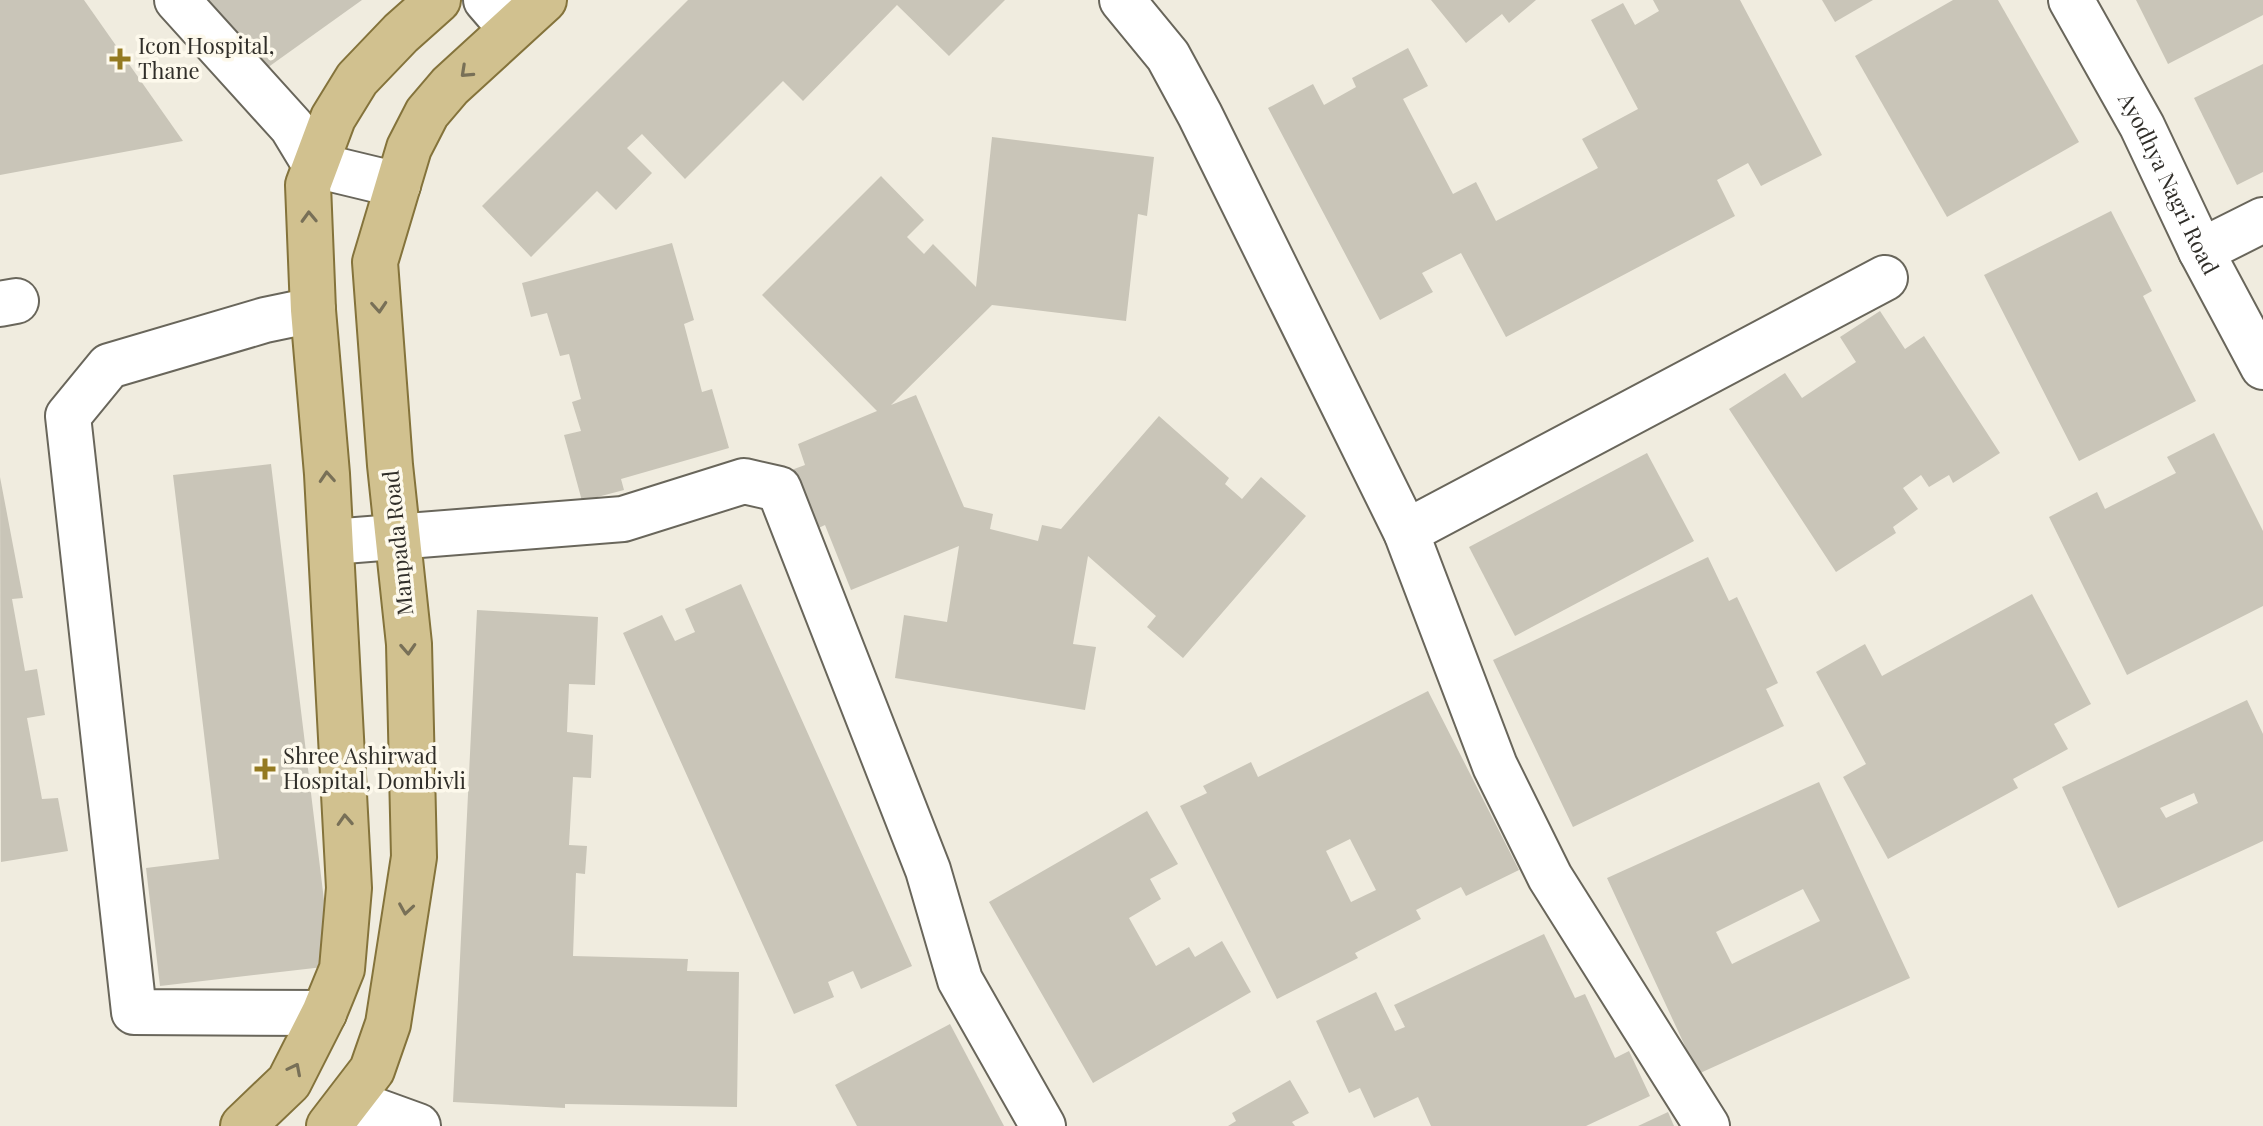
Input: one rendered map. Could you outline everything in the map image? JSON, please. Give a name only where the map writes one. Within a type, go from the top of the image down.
[{"type":"main road","points":[[243,1126],[289,1082],[324,1013],[342,969],[349,888],[308,185],[333,118],[357,79],[438,0]]},
{"type":"main road","name":"Manpada Road","points":[[339,1113],[372,1070],[388,1024],[414,857],[409,644],[390,465],[375,262],[409,148],[427,113],[450,86],[498,15],[544,0]]},
{"type":"main road","points":[[324,1013],[388,1024]]},
{"type":"street","points":[[177,0],[292,127],[315,165],[398,185]]},
{"type":"street","points":[[1122,0],[1168,56],[1200,115],[1406,532],[1495,766],[1550,877],[1707,1126]]},
{"type":"street","name":"Ayodhya Nagri Road","points":[[2071,0],[2142,126],[2201,251],[2263,367]]},
{"type":"street","points":[[2201,251],[2263,220]]},
{"type":"street","points":[[1406,532],[1885,278]]},
{"type":"street","points":[[313,310],[265,320],[109,366],[68,416],[134,1012],[324,1013]]},
{"type":"street","points":[[331,542],[623,519],[744,481],[779,489],[928,870],[960,980],[1043,1126]]},
{"type":"street","points":[[339,1113],[418,1126]]},
{"type":"building","points":[[0,0],[84,0],[183,141],[0,175]]},
{"type":"building","points":[[209,0],[362,0],[260,73]]},
{"type":"building","points":[[688,0],[1005,0],[949,56],[897,5],[803,101],[783,81],[685,179],[642,134],[627,148],[652,173],[616,210],[597,191],[531,257],[482,206]]},
{"type":"building","points":[[1431,0],[1536,0],[1509,23],[1502,14],[1466,43]]},
{"type":"building","points":[[1653,0],[1740,0],[1822,155],[1761,186],[1748,163],[1717,180],[1735,216],[1506,337],[1461,253],[1422,273],[1433,292],[1380,320],[1268,108],[1313,84],[1324,105],[1356,87],[1352,78],[1408,48],[1428,86],[1403,99],[1453,194],[1476,182],[1496,221],[1598,168],[1582,139],[1638,109],[1591,20],[1623,3],[1635,25],[1659,11]]},
{"type":"building","points":[[1822,0],[1873,0],[1835,22]]},
{"type":"building","points":[[1953,0],[1998,0],[2079,142],[1947,217],[1855,56]]},
{"type":"building","points":[[2136,0],[2263,0],[2263,15],[2168,64]]},
{"type":"building","points":[[2263,64],[2263,172],[2237,185],[2194,98]]},
{"type":"building","points":[[992,137],[1154,157],[1147,216],[1138,214],[1126,321],[992,305],[891,405],[916,395],[964,507],[993,514],[990,529],[1038,541],[1042,525],[1061,529],[1159,416],[1229,478],[1225,484],[1242,499],[1261,477],[1306,516],[1183,658],[1147,627],[1156,616],[1088,556],[1073,644],[1096,647],[1085,710],[895,678],[904,615],[947,622],[959,546],[851,590],[825,525],[810,532],[786,472],[805,465],[798,444],[877,411],[762,295],[881,176],[924,220],[907,237],[924,254],[933,244],[976,287]]},
{"type":"building","points":[[2111,211],[2152,291],[2143,296],[2196,401],[2079,461],[1984,275]]},
{"type":"building","points":[[672,243],[694,320],[684,324],[702,392],[712,389],[729,448],[621,479],[624,490],[582,501],[564,435],[581,431],[572,402],[581,399],[569,354],[560,356],[547,313],[531,317],[522,283]]},
{"type":"building","points":[[1880,311],[1905,349],[1924,336],[2000,453],[1953,483],[1949,475],[1929,487],[1921,475],[1903,488],[1918,509],[1893,527],[1896,533],[1836,572],[1729,409],[1785,373],[1802,398],[1856,362],[1840,337]]},
{"type":"building","points":[[2214,433],[2263,531],[2263,606],[2127,675],[2049,517],[2097,492],[2105,509],[2176,473],[2167,457]]},
{"type":"building","points":[[1647,453],[1694,541],[1515,636],[1469,547]]},
{"type":"building","points":[[271,464],[332,966],[160,986],[146,868],[219,859],[173,475]]},
{"type":"building","points":[[0,477],[23,598],[12,599],[25,671],[37,669],[45,715],[27,718],[42,799],[58,798],[68,851],[1,862]]},
{"type":"building","points":[[1708,557],[1729,601],[1737,597],[1778,683],[1766,689],[1784,726],[1573,827],[1493,660]]},
{"type":"building","points":[[741,584],[912,966],[861,989],[853,971],[828,982],[834,997],[794,1014],[623,633],[662,615],[675,641],[695,632],[685,609]]},
{"type":"building","points":[[2032,594],[2091,704],[2054,724],[2068,749],[2013,779],[2018,788],[1888,859],[1843,777],[1866,764],[1816,672],[1865,644],[1882,676]]},
{"type":"building","points":[[477,610],[598,617],[595,685],[569,684],[567,732],[593,735],[591,778],[573,777],[569,845],[587,846],[585,874],[576,873],[573,956],[688,959],[687,971],[739,972],[737,1107],[565,1104],[565,1108],[453,1102]]},
{"type":"building","points":[[1428,691],[1519,870],[1466,896],[1461,887],[1416,910],[1421,919],[1355,953],[1358,958],[1277,999],[1180,806],[1207,793],[1203,786],[1251,762],[1258,777]],"holes":[[[1350,839],[1376,890],[1351,902],[1326,851]]]},
{"type":"building","points":[[2247,700],[2263,734],[2263,841],[2118,908],[2062,787]],"holes":[[[2194,793],[2198,803],[2166,818],[2160,808]]]},
{"type":"building","points":[[1819,782],[1910,978],[1698,1074],[1607,878]],"holes":[[[1803,889],[1820,921],[1732,964],[1716,932]]]},
{"type":"building","points":[[1147,811],[1178,864],[1150,879],[1161,899],[1129,918],[1156,966],[1189,947],[1195,957],[1222,941],[1251,992],[1093,1083],[989,902]]},
{"type":"building","points":[[1544,934],[1575,998],[1585,994],[1615,1058],[1629,1051],[1650,1096],[1586,1126],[1431,1126],[1418,1097],[1374,1118],[1360,1088],[1349,1093],[1316,1021],[1376,992],[1395,1031],[1405,1027],[1394,1005]]},
{"type":"building","points":[[950,1024],[1004,1126],[857,1126],[835,1085]]},
{"type":"building","points":[[1290,1080],[1309,1113],[1292,1122],[1295,1126],[1228,1126],[1236,1121],[1232,1113]]},
{"type":"building","points":[[1668,1112],[1674,1126],[1638,1126]]},
{"type":"place","name":"Icon Hospital, Thane","points":[[120,59]]},
{"type":"place","name":"Shree Ashirwad Hospital, Dombivli","points":[[265,769]]}]
